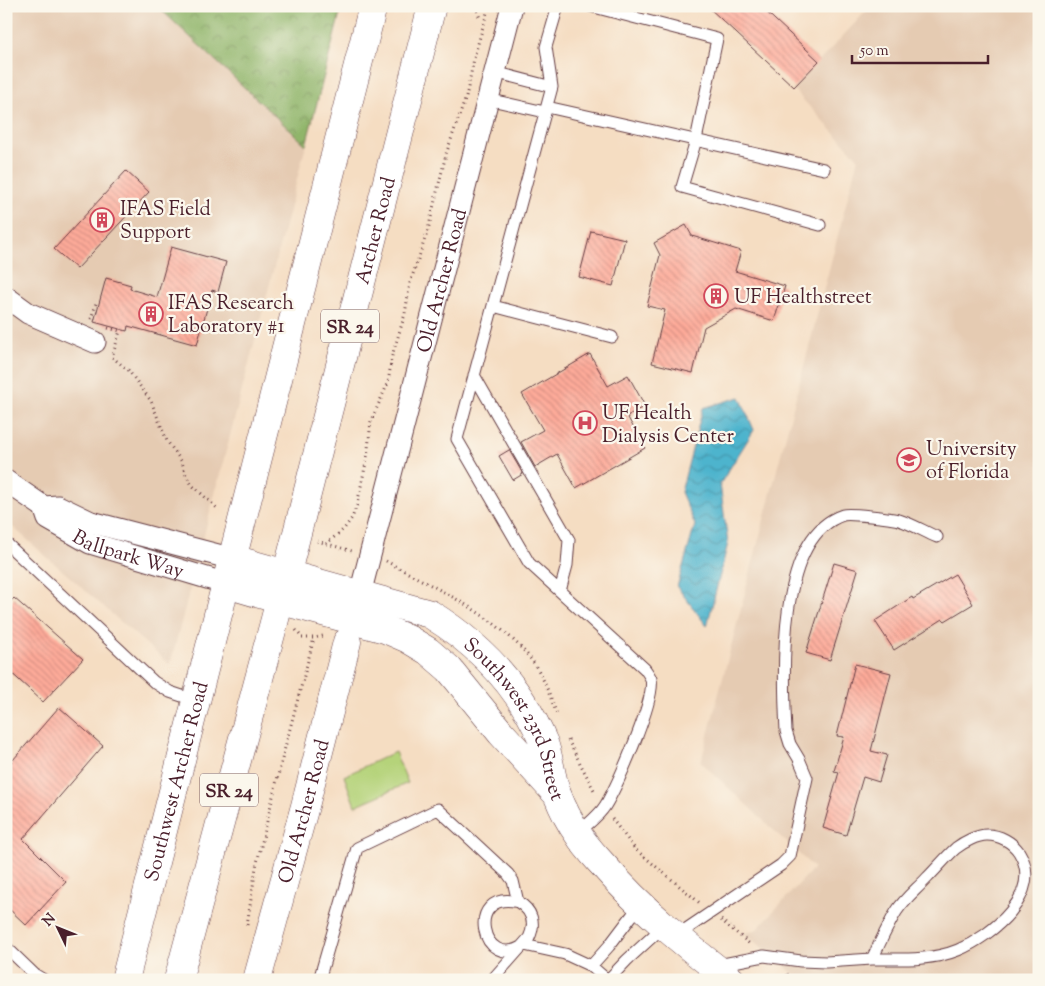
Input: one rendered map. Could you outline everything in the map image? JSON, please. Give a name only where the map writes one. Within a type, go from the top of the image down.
[{"type":"main road","name":"SR 24","points":[[230,572],[373,6]]},
{"type":"main road","name":"Archer Road","points":[[278,600],[432,6]]},
{"type":"main road","name":"Southwest 23rd Street","points":[[230,572],[285,573],[430,614],[455,630],[481,652],[518,694],[544,743],[557,794]]},
{"type":"main road","name":"Southwest 23rd Street","points":[[230,572],[278,600],[378,627],[408,639],[428,651],[449,669],[501,733],[557,794]]},
{"type":"main road","name":"Southwest Archer Road","points":[[125,980],[230,572]]},
{"type":"main road","name":"SR 24","points":[[178,980],[275,619],[278,600]]},
{"type":"main road","points":[[322,612],[347,642],[378,627]]},
{"type":"main road","name":"Old Archer Road","points":[[257,980],[305,806],[347,642]]},
{"type":"main road","points":[[557,794],[577,834],[614,877],[640,905],[722,973]]},
{"type":"street","name":"Old Archer Road","points":[[360,594],[512,6]]},
{"type":"street","points":[[6,296],[28,313],[97,331]]},
{"type":"street","name":"Ballpark Way","points":[[6,481],[44,506],[48,519],[90,543],[230,572]]},
{"type":"lane","points":[[558,6],[546,48],[552,87],[457,439],[529,563],[645,669],[651,678],[650,690],[636,738],[617,782],[604,808],[577,834]]},
{"type":"lane","points":[[590,6],[717,39],[696,140],[682,186],[820,226]]},
{"type":"lane","points":[[494,72],[552,87]]},
{"type":"lane","points":[[487,99],[696,140],[824,169]]},
{"type":"lane","points":[[493,306],[612,337]]},
{"type":"lane","points":[[474,375],[569,540],[567,565],[560,591]]},
{"type":"lane","points":[[492,980],[524,945],[530,938],[533,922],[528,909],[518,902],[504,900],[496,903],[485,914],[483,928],[488,940],[497,948],[508,950],[524,945],[565,954],[591,966],[607,980],[627,960],[670,931],[781,865],[790,856],[807,778],[790,744],[786,731],[785,641],[791,589],[803,555],[814,536],[827,523],[844,514],[899,520],[938,538]]},
{"type":"lane","points":[[6,543],[154,682],[170,692],[197,701]]},
{"type":"lane","points":[[319,980],[357,848],[438,809],[508,874],[513,882],[518,902]]},
{"type":"lane","points":[[722,973],[764,956],[800,961],[826,962],[872,959],[905,960],[956,950],[988,933],[1008,918],[1020,904],[1027,888],[1028,874],[1024,858],[1015,847],[1003,838],[986,835],[970,839],[957,848],[897,911],[872,959]]},
{"type":"lane","points":[[591,966],[609,946],[640,905]]},
{"type":"lane","points":[[6,947],[34,974],[44,980]]},
{"type":"path","points":[[476,6],[480,19]]},
{"type":"path","points":[[325,544],[344,529],[352,518],[357,505],[367,458],[371,421],[388,383],[392,356],[406,314],[410,283],[428,230],[446,154],[466,97],[475,54],[489,6]]},
{"type":"path","points":[[97,300],[97,331],[120,331],[112,357],[128,370],[151,401],[166,441],[182,462],[185,474],[192,485],[219,510]]},
{"type":"path","points":[[246,931],[256,867],[314,638],[302,638],[290,624]]},
{"type":"shaded area","points":[[6,6],[157,6],[306,145],[170,665],[6,521]]},
{"type":"shaded area","name":"University of Florida","points":[[871,6],[1039,6],[1039,980],[799,980],[783,964],[744,933],[755,931],[814,868],[701,762],[858,158],[793,89]]},
{"type":"green space","points":[[157,6],[342,6],[306,145]]},
{"type":"green space","points":[[395,752],[408,783],[355,806],[344,776]]},
{"type":"water","points":[[740,397],[754,430],[720,484],[728,543],[707,626],[677,587],[695,525],[681,492],[703,408]]},
{"type":"building","points":[[707,6],[760,6],[819,61],[794,87]]},
{"type":"building","name":"IFAS Field Support","points":[[126,171],[149,192],[77,269],[54,249]]},
{"type":"building","name":"UF Healthstreet","points":[[686,225],[692,236],[741,251],[735,271],[785,286],[774,321],[736,309],[704,327],[693,373],[652,363],[665,310],[647,306],[660,255],[654,243]]},
{"type":"building","points":[[591,231],[625,239],[613,286],[579,277]]},
{"type":"building","name":"IFAS Research Laboratory #1","points":[[171,247],[226,262],[218,292],[212,290],[197,345],[128,326],[127,331],[94,322],[106,278],[131,285],[130,289],[157,297]]},
{"type":"building","name":"UF Health Dialysis Center","points":[[590,354],[608,386],[628,375],[645,406],[627,416],[645,448],[576,488],[557,454],[535,467],[521,442],[543,430],[522,394]]},
{"type":"building","points":[[509,450],[523,474],[513,480],[499,456]]},
{"type":"building","points":[[834,563],[858,570],[830,660],[806,653]]},
{"type":"building","points":[[955,574],[973,604],[945,621],[943,619],[894,650],[875,621],[912,597],[913,599]]},
{"type":"building","points":[[14,598],[83,659],[43,702],[6,668],[6,606]]},
{"type":"building","points":[[855,664],[891,673],[871,751],[887,755],[879,782],[863,777],[846,835],[823,828],[839,772],[834,771],[844,737],[837,736]]},
{"type":"building","points":[[59,707],[103,746],[23,839],[66,882],[26,925],[6,906],[6,768]]},
{"type":"place","name":"IFAS Field Support","points":[[102,220]]},
{"type":"place","name":"UF Healthstreet","points":[[716,296]]},
{"type":"place","name":"IFAS Research Laboratory #1","points":[[151,314]]},
{"type":"place","name":"UF Health Dialysis Center","points":[[585,423]]},
{"type":"place","name":"University of Florida","points":[[909,460]]}]
